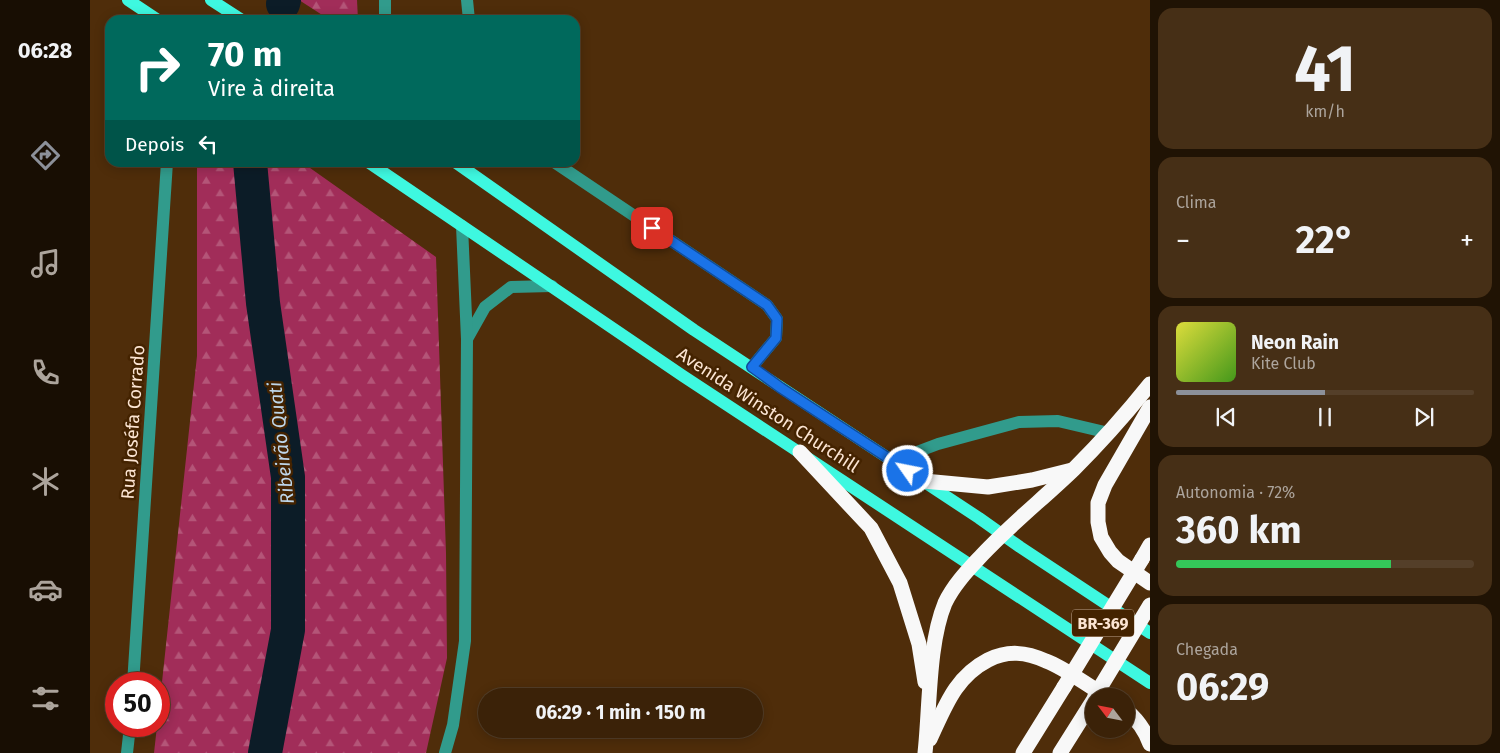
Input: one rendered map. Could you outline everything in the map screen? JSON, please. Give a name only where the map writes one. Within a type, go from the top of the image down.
[{"type":"highway","points":[[925,752],[932,662],[939,622],[955,586],[1002,535],[1073,470],[1109,433],[1150,384]]},
{"type":"highway","points":[[1150,407],[1105,485],[1098,503],[1098,522],[1101,537],[1110,552],[1118,561],[1150,583]]},
{"type":"highway","points":[[800,452],[871,528],[900,583],[919,644],[929,712]]},
{"type":"highway","points":[[924,481],[988,487],[1032,480],[1073,470]]},
{"type":"highway","name":"BR-369","points":[[1023,753],[1150,545]]},
{"type":"highway","name":"BR-369","points":[[1100,688],[1150,605]]},
{"type":"highway","points":[[925,752],[947,701],[960,682],[973,669],[1000,654],[1014,652],[1030,654],[1048,661],[1093,688]]},
{"type":"highway","name":"BR-369","points":[[1060,753],[1085,713]]},
{"type":"highway","points":[[1135,718],[1145,730],[1150,744]]},
{"type":"main road","points":[[128,0],[150,15]]},
{"type":"main road","points":[[211,0],[234,15]]},
{"type":"main road","name":"Avenida Winston Churchill","points":[[375,167],[683,376],[1150,683]]},
{"type":"main road","name":"Avenida Winston Churchill","points":[[462,167],[694,330],[924,481],[1150,633]]},
{"type":"street","points":[[385,0],[385,15]]},
{"type":"street","points":[[467,0],[468,15]]},
{"type":"street","name":"Rua Joséfa Corrado","points":[[134,672],[167,167]]},
{"type":"street","points":[[561,167],[767,305],[777,319],[776,338],[752,367]]},
{"type":"street","points":[[445,753],[453,725],[465,642],[467,339],[462,226]]},
{"type":"street","points":[[467,339],[485,308],[511,287],[552,286]]},
{"type":"street","points":[[892,461],[938,444],[1019,422],[1058,421],[1109,433]]},
{"type":"street","points":[[127,753],[129,737]]},
{"type":"green space","points":[[299,0],[357,0],[358,15],[322,15]]},
{"type":"green space","points":[[197,167],[309,167],[436,257],[446,553],[447,658],[426,753],[154,753],[156,737],[170,737],[170,672],[163,672],[197,356]]},
{"type":"waterway","name":"Ribeirão Quati","points":[[283,4],[284,0]]},
{"type":"waterway","name":"Ribeirão Quati","points":[[250,167],[263,303],[288,477],[288,630],[265,753]]},
{"type":"route","points":[[652,228],[767,305],[777,319],[776,338],[752,367],[908,471]]}]
